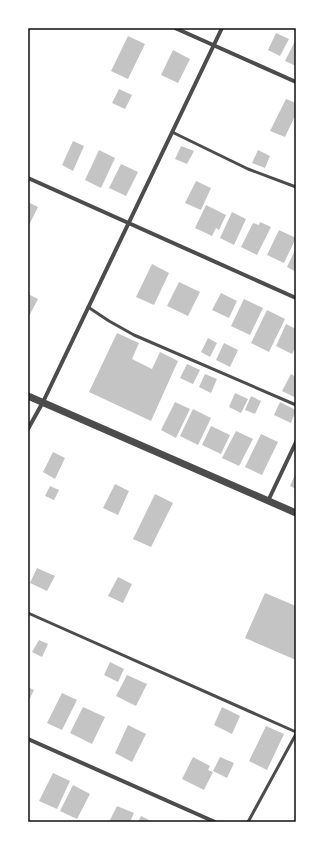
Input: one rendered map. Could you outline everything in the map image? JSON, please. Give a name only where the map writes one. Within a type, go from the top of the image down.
[{"type":"street","points":[[175,28],[296,82]]},
{"type":"street","points":[[28,429],[43,402],[222,28]]},
{"type":"street","points":[[28,178],[296,298]]},
{"type":"street","points":[[28,396],[296,513]]},
{"type":"street","points":[[268,501],[296,442]]},
{"type":"street","points":[[28,739],[215,822]]},
{"type":"lane","points":[[172,132],[248,169],[296,187]]},
{"type":"lane","points":[[88,307],[109,321],[134,334],[296,405]]},
{"type":"lane","points":[[28,613],[296,733],[248,822]]},
{"type":"building","points":[[276,33],[289,39],[280,56],[268,50]]},
{"type":"building","points":[[128,36],[145,44],[128,79],[111,71]]},
{"type":"building","points":[[296,39],[296,66],[285,61]]},
{"type":"building","points":[[173,50],[190,59],[178,83],[161,75]]},
{"type":"building","points":[[119,89],[132,95],[125,109],[112,103]]},
{"type":"building","points":[[286,99],[296,103],[296,114],[285,137],[270,131]]},
{"type":"building","points":[[73,141],[84,146],[73,171],[62,165]]},
{"type":"building","points":[[181,146],[194,151],[187,164],[175,159]]},
{"type":"building","points":[[99,150],[115,158],[101,188],[85,180]]},
{"type":"building","points":[[258,150],[270,156],[265,168],[252,163]]},
{"type":"building","points":[[121,164],[138,172],[126,196],[109,188]]},
{"type":"building","points":[[196,181],[211,188],[201,210],[185,203]]},
{"type":"building","points":[[28,202],[38,207],[28,227]]},
{"type":"building","points":[[206,205],[226,215],[219,230],[216,228],[212,236],[195,228]]},
{"type":"building","points":[[232,212],[246,219],[234,245],[220,238]]},
{"type":"building","points":[[260,222],[271,227],[257,255],[241,247],[253,223],[259,225]]},
{"type":"building","points":[[279,230],[296,238],[284,263],[267,255]]},
{"type":"building","points":[[296,248],[296,272],[287,267]]},
{"type":"building","points":[[152,264],[169,273],[154,305],[136,297]]},
{"type":"building","points":[[179,282],[200,292],[188,316],[167,306]]},
{"type":"building","points":[[221,293],[237,301],[229,318],[212,310]]},
{"type":"building","points":[[28,294],[38,299],[28,318]]},
{"type":"building","points":[[244,299],[263,308],[250,335],[231,326]]},
{"type":"building","points":[[267,310],[285,319],[269,352],[251,343]]},
{"type":"building","points":[[286,324],[296,329],[296,346],[292,354],[276,346]]},
{"type":"building","points":[[117,333],[139,343],[132,359],[152,369],[160,352],[178,361],[151,421],[89,392]]},
{"type":"building","points":[[208,338],[217,343],[210,357],[201,352]]},
{"type":"building","points":[[224,343],[238,350],[230,367],[216,360]]},
{"type":"building","points":[[187,364],[200,370],[193,384],[180,378]]},
{"type":"building","points":[[205,374],[217,379],[211,393],[199,387]]},
{"type":"building","points":[[291,374],[296,377],[296,398],[282,391]]},
{"type":"building","points":[[235,393],[248,399],[241,413],[229,407]]},
{"type":"building","points":[[251,396],[261,401],[255,414],[245,410]]},
{"type":"building","points":[[175,402],[190,409],[176,438],[161,430]]},
{"type":"building","points":[[280,402],[296,410],[291,423],[274,415]]},
{"type":"building","points":[[193,409],[211,418],[198,445],[180,436]]},
{"type":"building","points":[[211,426],[230,435],[221,454],[202,445]]},
{"type":"building","points":[[236,431],[253,439],[239,466],[222,458]]},
{"type":"building","points":[[261,434],[278,442],[262,475],[245,467]]},
{"type":"building","points":[[53,452],[65,458],[55,479],[43,472]]},
{"type":"building","points":[[296,472],[296,489],[290,486]]},
{"type":"building","points":[[115,484],[129,491],[118,515],[103,508]]},
{"type":"building","points":[[50,486],[59,490],[54,500],[45,496]]},
{"type":"building","points":[[155,494],[173,503],[151,547],[133,539]]},
{"type":"building","points":[[37,568],[55,576],[47,591],[30,583]]},
{"type":"building","points":[[118,577],[132,584],[123,603],[108,596]]},
{"type":"building","points":[[265,593],[296,606],[296,660],[245,638]]},
{"type":"building","points":[[39,640],[48,644],[42,657],[32,652]]},
{"type":"building","points":[[110,662],[124,669],[118,682],[104,675]]},
{"type":"building","points":[[127,675],[147,684],[136,706],[116,696]]},
{"type":"building","points":[[28,687],[34,690],[28,702]]},
{"type":"building","points":[[62,693],[77,700],[62,730],[47,723]]},
{"type":"building","points":[[83,707],[105,717],[92,744],[70,733]]},
{"type":"building","points":[[222,707],[240,716],[232,734],[214,725]]},
{"type":"building","points":[[128,725],[146,734],[132,762],[115,753]]},
{"type":"building","points":[[266,726],[284,734],[267,770],[249,761]]},
{"type":"building","points":[[193,757],[210,766],[208,770],[213,772],[204,790],[182,779]]},
{"type":"building","points":[[220,757],[234,763],[227,778],[213,771]]},
{"type":"building","points":[[53,773],[70,781],[57,809],[39,801]]},
{"type":"building","points":[[73,785],[90,794],[77,819],[60,811]]},
{"type":"building","points":[[117,806],[134,813],[130,822],[109,822]]},
{"type":"building","points":[[141,816],[153,822],[138,822]]}]
